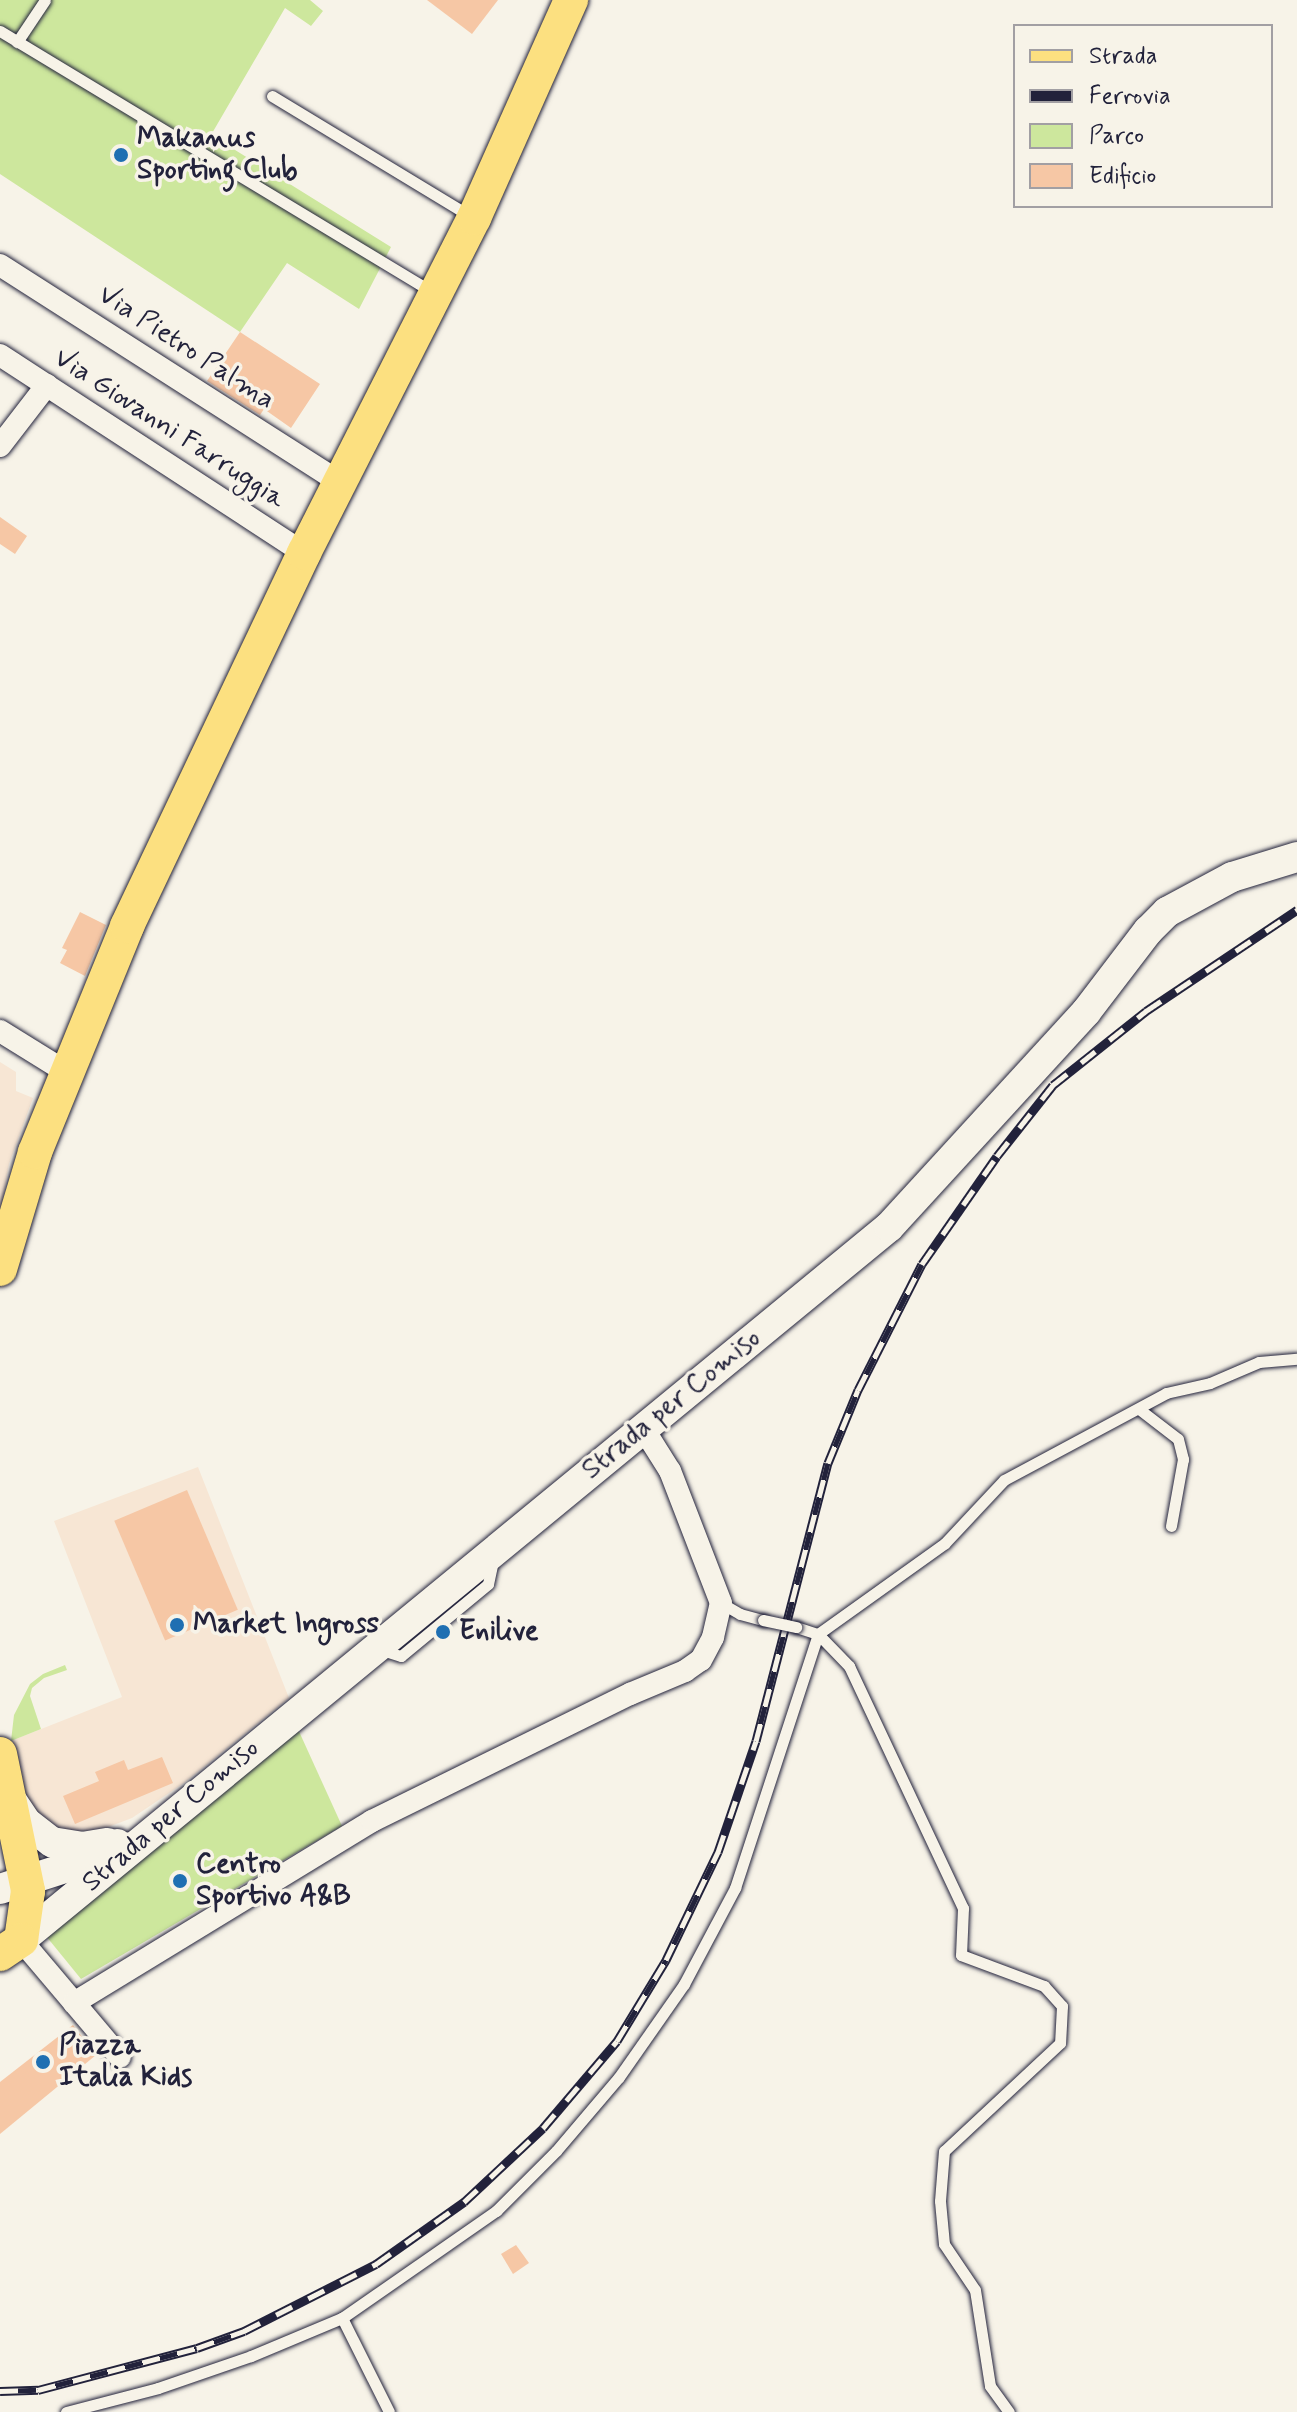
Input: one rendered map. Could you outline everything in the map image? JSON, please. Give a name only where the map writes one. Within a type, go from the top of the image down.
[{"type":"main road","points":[[0,1269],[31,1167],[66,1072],[199,770],[339,482],[474,218],[571,0]]},
{"type":"main road","name":"Strada per Comiso","points":[[10,1949],[889,1227],[926,1191],[1086,1012],[1148,931],[1167,912],[1232,877],[1297,857]]},
{"type":"main road","points":[[0,1754],[10,1798],[9,1888],[27,1912],[10,1949]]},
{"type":"main road","points":[[9,1888],[89,1859],[194,1796]]},
{"type":"main road","points":[[10,1798],[26,1822],[52,1842],[82,1847],[129,1837]]},
{"type":"street","name":"Via Pietro Palma","points":[[0,265],[339,482]]},
{"type":"street","name":"Via Giovanni Farruggia","points":[[0,355],[304,553]]},
{"type":"street","points":[[0,446],[47,385]]},
{"type":"street","points":[[0,1031],[66,1072]]},
{"type":"street","points":[[74,2003],[372,1821],[630,1694],[685,1671],[701,1660],[713,1637],[721,1603],[670,1471],[643,1428]]},
{"type":"street","points":[[10,1949],[74,2003],[120,2057]]},
{"type":"lane","points":[[17,42],[45,0]]},
{"type":"lane","points":[[0,31],[434,294]]},
{"type":"lane","points":[[272,96],[474,218]]},
{"type":"lane","points":[[66,2412],[185,2379],[342,2318],[496,2211],[565,2140],[619,2077],[684,1984],[735,1888],[818,1634],[945,1543],[1004,1480],[1166,1393],[1210,1383],[1259,1362],[1297,1359]]},
{"type":"lane","points":[[1139,1409],[1178,1439],[1183,1459],[1171,1526]]},
{"type":"lane","points":[[721,1603],[740,1614],[818,1634],[849,1666],[963,1908],[961,1955],[1044,1986],[1062,2006],[1060,2043],[944,2151],[940,2201],[944,2244],[975,2290],[990,2386],[1009,2412]]},
{"type":"lane","points":[[342,2318],[389,2412]]},
{"type":"shaded area","points":[[0,1062],[16,1072],[16,1091],[33,1098],[9,1164],[0,1216]]},
{"type":"shaded area","name":"Market Ingross","points":[[198,1467],[289,1698],[184,1783],[132,1818],[95,1832],[60,1830],[37,1815],[24,1796],[11,1741],[122,1697],[54,1521]]},
{"type":"green space","name":"Makanus Sporting Club","points":[[0,0],[310,0],[323,11],[311,26],[285,8],[211,135],[391,247],[359,309],[287,263],[240,332],[0,174]]},
{"type":"green space","points":[[65,1665],[67,1670],[44,1678],[32,1688],[30,1696],[41,1729],[11,1741],[14,1715],[30,1684],[43,1674]]},
{"type":"green space","name":"Centro Sportivo A&B","points":[[297,1727],[342,1826],[81,1979],[46,1936]]},
{"type":"building","points":[[427,0],[498,0],[472,34]]},
{"type":"building","points":[[240,332],[320,384],[291,428],[264,409],[260,415],[207,381]]},
{"type":"building","points":[[0,517],[27,536],[15,554],[0,544]]},
{"type":"building","points":[[80,912],[106,925],[85,976],[60,963],[67,950],[62,948]]},
{"type":"building","points":[[187,1490],[238,1610],[165,1641],[114,1521]]},
{"type":"building","points":[[162,1757],[173,1783],[75,1824],[63,1796],[99,1781],[95,1772],[124,1760],[128,1770]]},
{"type":"building","points":[[73,2025],[96,2055],[0,2134],[0,2082]]},
{"type":"building","points":[[516,2245],[529,2263],[513,2274],[501,2254]]},
{"type":"railway","points":[[0,2391],[38,2390],[197,2348],[244,2331],[376,2264],[464,2202],[543,2128],[617,2041],[666,1960],[718,1852],[756,1741],[828,1463],[858,1390],[922,1264],[997,1156],[1053,1085],[1146,1011],[1297,910]]},
{"type":"place","name":"Makanus Sporting Club","points":[[121,155]]},
{"type":"place","name":"Market Ingross","points":[[177,1625]]},
{"type":"place","name":"Enilive","points":[[443,1632]]},
{"type":"place","name":"Centro Sportivo A&B","points":[[180,1881]]},
{"type":"place","name":"Piazza Italia Kids","points":[[43,2062]]}]
